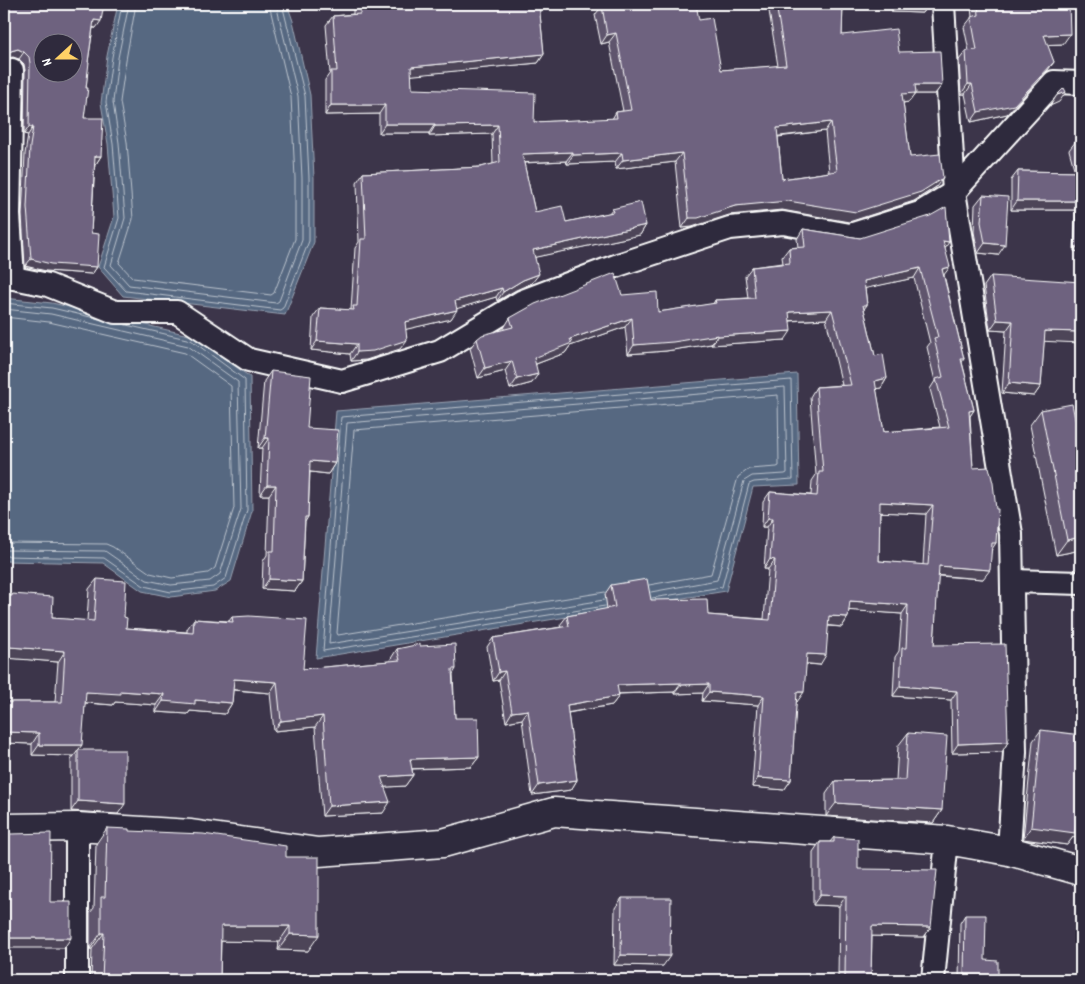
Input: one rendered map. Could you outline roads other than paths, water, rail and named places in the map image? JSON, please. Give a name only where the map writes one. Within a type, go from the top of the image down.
[{"type":"street","points":[[943,4],[954,192],[1011,534],[1015,752],[1009,851]]},
{"type":"street","points":[[12,70],[8,277],[48,285],[115,312],[177,312],[249,360],[342,381],[440,352],[523,301],[621,264],[730,228],[783,223],[850,236],[920,214],[954,192],[1054,82],[1081,82]]},
{"type":"street","points":[[1012,581],[1081,583]]},
{"type":"street","points":[[4,828],[78,828],[191,834],[318,852],[442,843],[554,812],[947,840],[1009,851],[1081,871]]},
{"type":"street","points":[[77,980],[78,828]]},
{"type":"street","points":[[934,980],[947,840]]},
{"type":"water","points":[[118,4],[287,4],[293,21],[310,95],[314,178],[314,242],[285,315],[123,296],[98,267],[114,217],[108,144],[101,103],[107,56]]},
{"type":"water","points":[[4,298],[52,303],[193,336],[250,377],[252,511],[231,581],[215,591],[171,597],[142,591],[103,563],[4,561]]},
{"type":"water","points":[[797,374],[799,485],[753,487],[726,591],[316,658],[336,411]]}]
